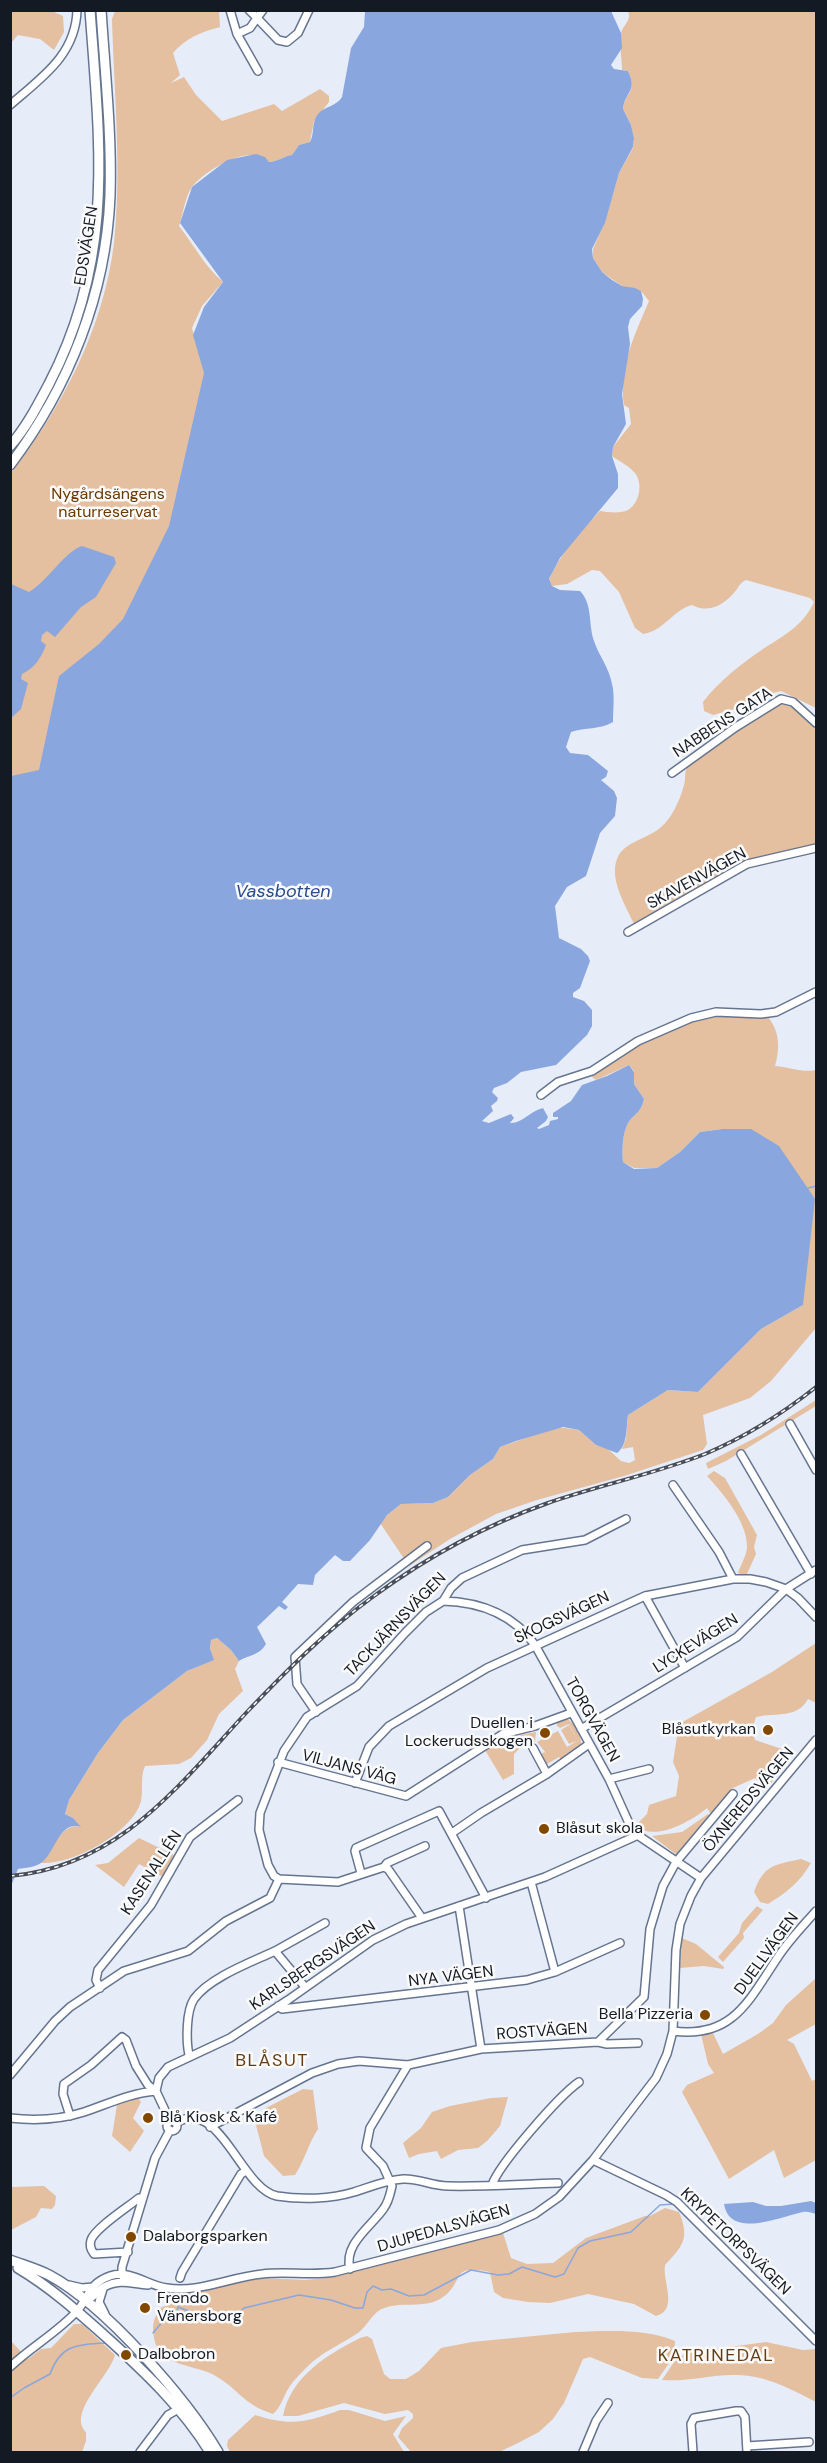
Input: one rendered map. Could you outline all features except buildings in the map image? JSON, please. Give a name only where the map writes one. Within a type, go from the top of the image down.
[{"type":"main road","name":"EDSVÄGEN","points":[[10,446],[40,400],[62,356],[75,325],[94,251],[99,214],[100,149],[90,10]]},
{"type":"main road","name":"EDSVÄGEN","points":[[10,465],[30,438],[68,369],[85,328],[104,251],[110,172],[100,10]]},
{"type":"main road","points":[[10,2262],[48,2275],[58,2281],[114,2326],[218,2452]]},
{"type":"main road","points":[[10,2262],[37,2279],[77,2311],[144,2371],[182,2408],[210,2452]]},
{"type":"street","points":[[10,105],[62,57],[73,34],[77,10]]},
{"type":"street","points":[[230,10],[237,34],[258,71]]},
{"type":"street","points":[[249,10],[278,40],[287,42],[298,33],[309,10]]},
{"type":"street","points":[[237,34],[250,28],[263,10]]},
{"type":"street","name":"NABBENS GATA","points":[[672,773],[736,727],[781,699],[793,702],[816,723]]},
{"type":"street","name":"SKAVENVÄGEN","points":[[628,932],[747,864],[816,848]]},
{"type":"street","points":[[541,1095],[558,1082],[592,1071],[638,1041],[691,1018],[716,1012],[761,1014],[776,1012],[816,992]]},
{"type":"street","points":[[790,1424],[816,1470]]},
{"type":"street","points":[[741,1454],[814,1572]]},
{"type":"street","points":[[673,1485],[719,1552],[733,1580]]},
{"type":"street","name":"TACKJÄRNSVÄGEN","points":[[279,1879],[268,1865],[259,1825],[263,1803],[278,1762],[307,1717],[357,1686],[416,1622],[436,1603],[443,1601],[451,1588],[462,1578],[506,1556],[529,1548],[585,1540],[626,1519]]},
{"type":"street","points":[[316,1712],[297,1684],[295,1657],[353,1602],[427,1546]]},
{"type":"street","name":"LYCKEVÄGEN","points":[[581,1729],[737,1637],[786,1590],[814,1572]]},
{"type":"street","name":"SKOGSVÄGEN","points":[[355,1783],[369,1747],[389,1726],[472,1675],[645,1596],[733,1580],[758,1580],[786,1590],[798,1598],[816,1617]]},
{"type":"street","points":[[645,1596],[685,1668]]},
{"type":"street","name":"TORGVÄGEN","points":[[443,1601],[479,1606],[498,1612],[521,1627],[535,1645],[609,1779],[630,1828],[636,1836],[702,1878]]},
{"type":"street","name":"VILJANS VÄG","points":[[278,1762],[406,1796],[503,1734],[571,1713]]},
{"type":"street","name":"ÖXNEREDSVÄGEN","points":[[702,1878],[816,1740]]},
{"type":"street","points":[[453,1833],[488,1808],[547,1774],[589,1744]]},
{"type":"street","points":[[533,1748],[547,1774]]},
{"type":"street","points":[[609,1779],[649,1769]]},
{"type":"street","name":"ROSTVÄGEN","points":[[210,2127],[320,2069],[359,2061],[408,2065],[480,2049],[598,2042],[644,1997],[652,1919],[660,1892],[676,1862],[733,1794]]},
{"type":"street","name":"KASENALLÉN","points":[[100,1988],[96,1980],[98,1970],[151,1905],[187,1841],[238,1800]]},
{"type":"street","points":[[361,1873],[356,1848],[438,1811],[441,1812],[453,1833],[486,1898]]},
{"type":"street","name":"KARLSBERGSVÄGEN","points":[[156,2091],[162,2072],[189,2055],[230,2038],[373,1940],[422,1918],[531,1882],[636,1836]]},
{"type":"street","points":[[10,2075],[62,2014],[137,1966],[188,1952],[226,1921],[270,1898],[279,1879],[333,1882],[384,1867],[387,1863],[425,1846]]},
{"type":"street","points":[[384,1867],[388,1869],[422,1918]]},
{"type":"street","name":"DJUPEDALSVÄGEN","points":[[10,2367],[77,2311],[84,2297],[93,2287],[109,2277],[124,2277],[168,2288],[186,2289],[263,2274],[312,2275],[350,2269],[489,2232],[524,2220],[559,2197],[593,2160],[656,2078],[667,2054],[673,2031],[679,1930],[687,1905],[702,1878]]},
{"type":"street","points":[[531,1882],[555,1972]]},
{"type":"street","points":[[459,1906],[473,1988],[480,2049]]},
{"type":"street","name":"DUELLVÄGEN","points":[[673,2031],[688,2033],[708,2031],[728,2022],[742,2011],[783,1949],[816,1911]]},
{"type":"street","points":[[189,2055],[186,2030],[194,1999],[233,1971],[325,1923]]},
{"type":"street","name":"NYA VÄGEN","points":[[278,2006],[282,2009],[527,1980],[555,1972],[620,1943]]},
{"type":"street","points":[[275,1951],[305,1987]]},
{"type":"street","points":[[70,2116],[63,2094],[64,2084],[91,2065],[122,2037],[126,2040],[140,2073],[156,2091],[173,2122]]},
{"type":"street","points":[[598,2042],[638,2043]]},
{"type":"street","points":[[350,2269],[348,2257],[365,2229],[386,2205],[391,2192],[391,2181],[383,2166],[370,2155],[366,2148],[366,2139],[375,2119],[408,2065]]},
{"type":"street","points":[[492,2185],[497,2174],[524,2141],[561,2098],[579,2082]]},
{"type":"street","points":[[10,2118],[42,2121],[70,2116],[127,2096],[156,2091]]},
{"type":"street","points":[[124,2277],[127,2254],[155,2158],[170,2130],[167,2125],[192,2117],[202,2120],[236,2153],[255,2183],[265,2191],[283,2197],[329,2197],[391,2181],[412,2179],[447,2186],[558,2183]]},
{"type":"street","name":"KRYPETORPSVÄGEN","points":[[593,2160],[677,2202],[816,2341]]},
{"type":"street","points":[[180,2278],[224,2201],[246,2171]]},
{"type":"street","points":[[127,2254],[94,2254],[90,2241],[139,2198],[143,2198]]},
{"type":"street","name":"DJUPEDALSVÄGEN","points":[[84,2301],[88,2301],[106,2286],[124,2277]]},
{"type":"street","points":[[58,2281],[76,2288],[93,2287]]},
{"type":"street","points":[[106,2286],[99,2302],[101,2309],[114,2326]]},
{"type":"street","points":[[583,2452],[596,2421],[608,2403]]},
{"type":"street","points":[[140,2452],[152,2434],[162,2424],[174,2418],[182,2408]]},
{"type":"street","points":[[693,2452],[691,2424],[694,2418],[736,2410],[741,2411],[745,2417],[747,2449],[809,2442]]},
{"type":"green space","points":[[11,10],[52,11],[63,16],[64,32],[54,50],[40,39],[18,35],[11,43]]},
{"type":"green space","name":"Nygårdsängens naturreservat","points":[[115,11],[219,11],[220,27],[194,36],[173,53],[180,75],[171,83],[184,77],[196,95],[222,121],[274,104],[282,111],[320,89],[329,96],[329,102],[314,121],[310,142],[299,145],[292,155],[272,162],[252,155],[229,161],[207,173],[190,191],[179,226],[205,263],[223,282],[202,306],[192,328],[205,374],[187,568],[11,812],[11,473],[47,421],[78,365],[101,305],[109,274],[114,243],[117,187],[112,19]]},
{"type":"green space","points":[[628,11],[816,11],[816,708],[781,691],[765,695],[753,704],[713,715],[704,711],[703,702],[739,667],[798,624],[814,602],[810,598],[746,580],[719,605],[703,608],[692,605],[679,611],[657,629],[643,634],[635,628],[619,592],[600,571],[592,570],[567,584],[552,586],[549,580],[571,543],[600,511],[628,510],[635,503],[639,493],[639,482],[635,473],[612,456],[613,447],[631,424],[629,408],[624,405],[623,378],[629,352],[649,301],[641,291],[622,286],[602,272],[593,258],[593,249],[605,222],[619,173],[633,148],[634,138],[631,125],[623,109],[632,84],[628,71],[622,70],[620,47],[621,34],[629,17]]},
{"type":"green space","points":[[780,702],[792,705],[816,727],[816,844],[754,859],[634,924],[623,901],[615,875],[620,853],[655,832],[668,819],[680,797],[685,783],[686,770],[694,760],[745,723]]},
{"type":"green space","points":[[715,1016],[768,1017],[775,1029],[778,1041],[775,1066],[816,1070],[816,1328],[771,1381],[750,1398],[703,1415],[707,1444],[703,1450],[496,1514],[450,1539],[409,1566],[380,1523],[401,1504],[433,1503],[448,1497],[470,1475],[493,1459],[500,1447],[557,1427],[579,1430],[596,1445],[608,1449],[621,1461],[629,1463],[635,1460],[633,1447],[622,1449],[626,1439],[628,1415],[668,1390],[698,1392],[761,1329],[803,1305],[721,1129],[700,1132],[680,1152],[657,1168],[634,1168],[623,1162],[623,1140],[628,1123],[641,1108],[644,1099],[634,1084],[634,1071],[629,1065],[596,1080],[592,1077],[592,1074],[606,1064],[650,1038],[682,1025]]},
{"type":"green space","points":[[816,1400],[816,1406],[726,1461],[708,1469],[706,1463],[761,1435]]},
{"type":"green space","points":[[714,1471],[725,1478],[757,1535],[754,1547],[756,1554],[746,1576],[738,1573],[747,1546],[743,1527],[733,1508],[707,1476]]},
{"type":"green space","points":[[217,1638],[231,1650],[239,1661],[235,1669],[243,1691],[219,1714],[207,1740],[191,1758],[179,1764],[145,1766],[139,1807],[123,1828],[110,1838],[82,1854],[68,1859],[41,1863],[68,1828],[80,1827],[73,1818],[65,1814],[69,1800],[98,1753],[123,1720],[187,1671],[213,1660],[210,1649],[211,1640]]},
{"type":"green space","points":[[816,1643],[816,1703],[808,1699],[798,1710],[786,1714],[756,1717],[752,1729],[755,1740],[788,1751],[783,1769],[765,1790],[755,1778],[733,1788],[712,1816],[707,1808],[692,1819],[662,1831],[643,1830],[636,1825],[647,1814],[649,1805],[676,1796],[679,1776],[673,1762],[679,1724],[772,1672]]},
{"type":"green space","points":[[567,1719],[577,1730],[581,1745],[562,1760],[559,1757],[547,1764],[541,1755],[546,1753],[537,1742],[558,1731],[567,1747],[577,1741],[569,1744],[561,1730],[569,1725],[577,1739],[569,1724],[560,1728],[557,1726],[557,1723]]},
{"type":"green space","points":[[536,1732],[535,1742],[520,1748],[514,1754],[514,1774],[503,1780],[485,1750],[510,1737]]},
{"type":"green space","points":[[708,1814],[710,1817],[677,1855],[652,1836],[682,1832]]},
{"type":"green space","points":[[139,1838],[176,1856],[165,1878],[139,1864],[124,1887],[95,1865],[108,1863]]},
{"type":"green space","points":[[801,1859],[811,1863],[797,1881],[768,1904],[760,1902],[754,1892],[766,1871],[777,1865]]},
{"type":"green space","points":[[757,1906],[763,1910],[743,1933],[744,1938],[723,1962],[718,1957],[739,1933],[742,1923]]},
{"type":"green space","points":[[682,1938],[696,1944],[724,1967],[723,1969],[704,1966],[680,1968]]},
{"type":"green space","points":[[816,1978],[816,2024],[787,2040],[794,2044],[812,2081],[816,2079],[816,2160],[784,2178],[774,2150],[729,2179],[682,2092],[687,2085],[714,2073],[708,2064],[701,2034],[711,2029],[723,2054],[773,2023],[786,2005]]},
{"type":"green space","points":[[303,2089],[313,2090],[318,2129],[295,2175],[283,2176],[264,2156],[256,2125],[266,2108]]},
{"type":"green space","points":[[508,2097],[500,2126],[478,2148],[458,2150],[441,2159],[437,2151],[409,2158],[403,2143],[421,2128],[432,2112],[450,2106]]},
{"type":"green space","points":[[138,2098],[141,2102],[133,2118],[144,2131],[130,2152],[112,2136],[117,2105]]},
{"type":"green space","points":[[10,2185],[12,2187],[44,2186],[56,2196],[55,2205],[52,2209],[41,2208],[36,2217],[11,2230]]},
{"type":"green space","points":[[665,2208],[679,2212],[684,2235],[680,2247],[665,2265],[668,2301],[663,2313],[656,2316],[634,2304],[588,2294],[550,2303],[503,2298],[494,2292],[490,2272],[468,2270],[462,2272],[453,2287],[440,2299],[425,2304],[391,2306],[377,2312],[358,2333],[311,2363],[292,2384],[273,2414],[254,2406],[214,2375],[170,2360],[157,2347],[154,2338],[154,2323],[160,2308],[176,2302],[184,2294],[263,2278],[306,2280],[335,2277],[503,2233],[511,2258],[527,2264],[553,2263],[586,2238],[650,2216]]},
{"type":"green space","points":[[74,2324],[82,2324],[115,2355],[85,2405],[82,2424],[86,2432],[86,2441],[82,2452],[11,2452],[10,2340],[28,2359],[41,2349],[51,2348]]},
{"type":"green space","points":[[626,2331],[651,2334],[675,2341],[674,2356],[658,2379],[642,2378],[590,2357],[583,2359],[564,2403],[553,2419],[539,2432],[499,2452],[411,2452],[398,2437],[402,2428],[413,2418],[413,2414],[408,2410],[385,2414],[344,2403],[298,2416],[283,2416],[287,2402],[302,2378],[323,2360],[360,2338],[367,2336],[372,2339],[384,2374],[390,2379],[406,2379],[419,2371],[441,2348],[472,2342],[575,2332]]},
{"type":"green space","points":[[766,2342],[803,2350],[816,2349],[816,2402],[778,2384],[747,2376],[728,2375],[662,2380],[676,2359],[696,2348],[714,2349]]},
{"type":"green space","points":[[340,2410],[349,2410],[385,2421],[406,2416],[393,2434],[404,2452],[230,2452],[227,2446],[228,2440],[255,2415],[278,2421],[298,2422]]},
{"type":"water","name":"Vassbotten","points":[[365,11],[611,11],[621,33],[622,48],[611,65],[614,69],[628,71],[632,83],[623,109],[631,125],[634,138],[633,147],[619,173],[605,223],[592,249],[593,258],[602,272],[622,286],[641,291],[643,299],[642,306],[630,319],[628,327],[630,344],[622,394],[626,424],[613,447],[612,456],[618,474],[618,488],[560,558],[549,579],[552,586],[560,590],[580,591],[584,596],[589,608],[594,641],[609,672],[613,693],[613,722],[571,732],[566,747],[570,753],[588,755],[608,771],[606,777],[601,780],[614,791],[617,798],[615,816],[600,833],[586,876],[567,887],[555,906],[559,938],[581,949],[590,961],[580,988],[573,993],[573,997],[584,1001],[592,1010],[592,1026],[587,1035],[556,1065],[521,1072],[507,1083],[494,1088],[492,1092],[498,1098],[497,1101],[491,1106],[493,1111],[482,1121],[489,1123],[511,1114],[514,1118],[510,1123],[514,1123],[543,1108],[548,1117],[537,1128],[539,1129],[549,1125],[550,1121],[558,1119],[558,1117],[553,1117],[553,1113],[571,1101],[582,1085],[629,1065],[634,1072],[634,1084],[644,1099],[639,1110],[628,1123],[623,1140],[623,1162],[634,1169],[657,1168],[680,1152],[700,1132],[751,1129],[779,1146],[815,1199],[803,1305],[761,1329],[698,1392],[668,1390],[628,1415],[625,1441],[617,1453],[596,1445],[579,1430],[563,1427],[500,1447],[493,1459],[470,1475],[448,1497],[433,1503],[401,1504],[387,1515],[370,1540],[350,1561],[343,1561],[335,1555],[315,1575],[313,1585],[298,1584],[282,1602],[288,1607],[285,1610],[279,1606],[257,1627],[266,1644],[260,1651],[239,1661],[231,1650],[217,1638],[211,1640],[210,1649],[214,1660],[187,1671],[123,1720],[98,1753],[69,1800],[65,1814],[73,1818],[81,1827],[74,1826],[63,1832],[41,1863],[18,1869],[11,1886],[11,776],[39,770],[59,676],[99,644],[123,619],[169,526],[204,373],[193,335],[204,307],[223,282],[180,223],[192,187],[227,160],[256,154],[272,162],[292,155],[299,145],[310,142],[314,121],[318,114],[342,97],[351,48],[364,27]]},
{"type":"water","points":[[82,546],[114,557],[116,563],[96,597],[81,607],[55,637],[47,631],[42,635],[41,641],[46,645],[37,662],[22,674],[21,679],[28,683],[21,709],[11,718],[11,584],[29,592],[69,554]]},
{"type":"water","points":[[811,2201],[816,2203],[816,2214],[805,2212],[758,2223],[736,2221],[728,2215],[724,2204],[753,2202],[766,2206],[781,2206]]},
{"type":"waterway","points":[[808,1188],[816,1186]]},
{"type":"waterway","points":[[153,2333],[163,2321],[175,2318],[178,2307],[215,2321],[232,2319],[244,2308],[299,2295],[363,2308],[367,2292],[373,2286],[382,2290],[391,2289],[409,2296],[424,2295],[471,2270],[498,2275],[509,2274],[522,2267],[555,2277],[564,2274],[578,2248],[590,2241],[631,2232],[660,2205],[674,2204]]},
{"type":"waterway","points":[[10,2398],[50,2374],[59,2357],[71,2348],[105,2343]]},
{"type":"railway","points":[[10,1876],[49,1869],[83,1857],[114,1840],[143,1819],[170,1794],[261,1697],[323,1637],[374,1596],[436,1555],[502,1521],[548,1503],[705,1454],[763,1424],[816,1387]]},
{"type":"place","name":"Blåsutkyrkan","points":[[768,1730]]},
{"type":"place","name":"Duellen i Lockerudsskogen","points":[[545,1733]]},
{"type":"place","name":"Blåsut skola","points":[[544,1829]]},
{"type":"place","name":"Bella Pizzeria","points":[[705,2015]]},
{"type":"place","name":"Blå Kiosk & Kafé","points":[[148,2118]]},
{"type":"place","name":"Dalaborgsparken","points":[[131,2237]]},
{"type":"place","name":"Frendo Vänersborg","points":[[145,2308]]},
{"type":"place","name":"Dalbobron","points":[[126,2355]]},
{"type":"district","name":"BLÅSUT","points":[[272,2061]]},
{"type":"district","name":"KATRINEDAL","points":[[716,2356]]}]
